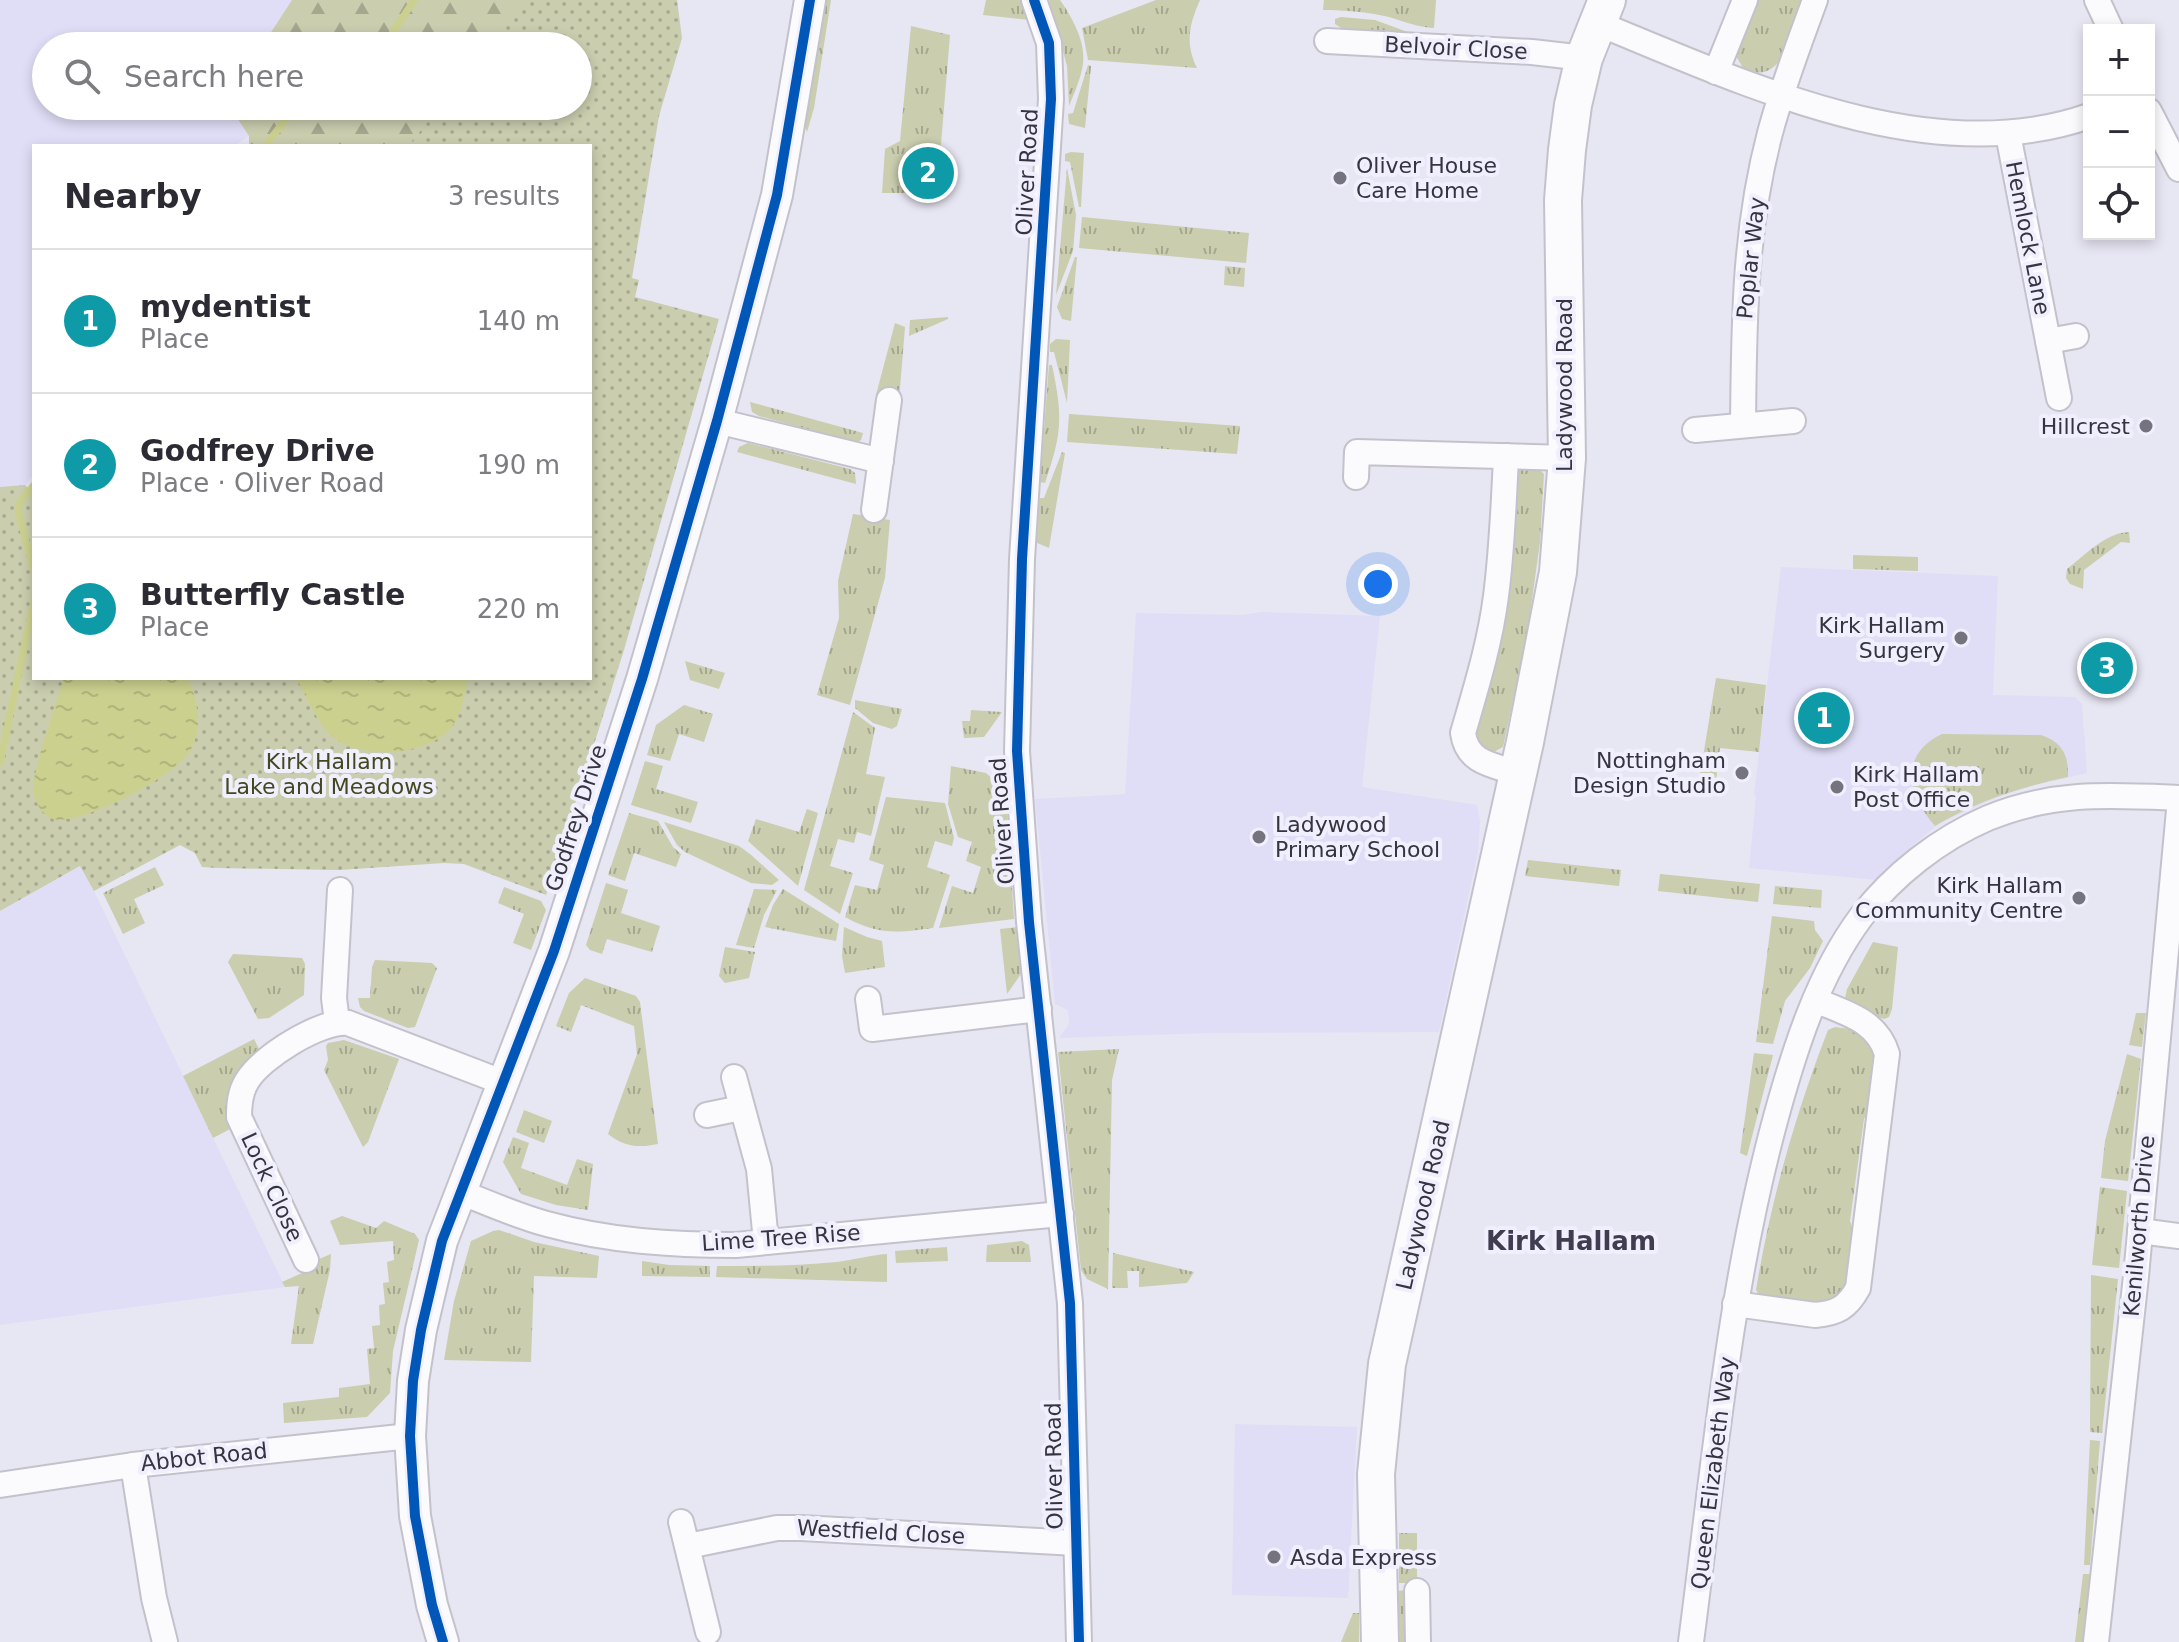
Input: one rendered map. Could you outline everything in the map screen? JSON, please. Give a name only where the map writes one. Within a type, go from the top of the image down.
[{"type":"main road","name":"Ladywood Road","points":[[1380,1642],[1376,1474],[1387,1364],[1518,773],[1558,572],[1567,458],[1563,200],[1573,105],[1584,58],[1602,12]]},
{"type":"street","name":"Godfrey Drive","points":[[443,1642],[432,1605],[415,1516],[410,1436],[413,1381],[421,1330],[442,1241],[569,907],[642,679],[717,421],[777,195],[810,0]]},
{"type":"street","name":"Oliver Road","points":[[1034,0],[1049,43],[1051,99],[1022,559],[1017,751],[1025,875],[1070,1303],[1079,1642]]},
{"type":"street","points":[[1716,72],[1745,0]]},
{"type":"street","name":"Poplar Way","points":[[1743,425],[1742,331],[1750,236],[1769,134],[1815,0]]},
{"type":"street","points":[[2097,0],[2108,24]]},
{"type":"street","points":[[1602,12],[1716,72],[1846,114],[1913,129],[1962,134],[2008,134],[2083,117]]},
{"type":"street","name":"Belvoir Close","points":[[1327,41],[1532,52],[1584,58]]},
{"type":"street","points":[[2155,123],[2179,169]]},
{"type":"street","name":"Hemlock Lane","points":[[2008,134],[2059,398]]},
{"type":"street","name":"Hemlock Lane","points":[[2048,341],[2076,336]]},
{"type":"street","points":[[874,510],[889,400]]},
{"type":"street","points":[[717,421],[881,461]]},
{"type":"street","points":[[1695,430],[1793,421]]},
{"type":"street","points":[[1356,477],[1357,452],[1567,458]]},
{"type":"street","points":[[1506,456],[1496,599],[1489,640],[1463,733],[1465,745],[1478,760],[1518,773]]},
{"type":"street","name":"Queen Elizabeth Way","points":[[1691,1642],[1735,1304],[1760,1174],[1795,1052],[1815,1000],[1843,945],[1877,898],[1920,858],[1990,818],[2078,795],[2179,798]]},
{"type":"street","name":"Kenilworth Drive","points":[[2096,1642],[2171,964],[2179,810]]},
{"type":"street","points":[[340,890],[334,998],[337,1022],[360,1026],[502,1082]]},
{"type":"street","points":[[868,999],[872,1029],[1039,1009]]},
{"type":"street","points":[[1735,1304],[1828,1314],[1847,1306],[1858,1288],[1887,1054],[1881,1037],[1866,1023],[1815,1000]]},
{"type":"street","name":"Lock Close","points":[[306,1260],[245,1133],[239,1117],[239,1103],[248,1079],[270,1055],[337,1022]]},
{"type":"street","points":[[734,1077],[759,1169],[766,1242]]},
{"type":"street","points":[[707,1115],[741,1108]]},
{"type":"street","name":"Lime Tree Rise","points":[[460,1192],[537,1221],[600,1236],[690,1245],[736,1245],[1061,1214]]},
{"type":"street","points":[[2140,1231],[2179,1236]]},
{"type":"street","name":"Abbot Road","points":[[0,1485],[133,1465],[410,1436]]},
{"type":"street","points":[[133,1465],[154,1598],[165,1642]]},
{"type":"street","points":[[681,1522],[708,1632]]},
{"type":"street","name":"Westfield Close","points":[[688,1546],[777,1528],[1076,1543]]},
{"type":"street","points":[[1418,1642],[1423,1605]]},
{"type":"shaded area","points":[[0,0],[292,0],[271,32],[32,32],[32,120],[238,120],[249,136],[237,144],[32,144],[32,476],[25,485],[0,487]]},
{"type":"shaded area","points":[[1781,567],[1998,576],[1993,695],[2075,697],[2082,704],[2087,773],[2013,790],[1940,823],[1877,880],[1749,868],[1754,794]]},
{"type":"shaded area","name":"Ladywood Primary School","points":[[1261,612],[1380,616],[1362,787],[1477,805],[1480,821],[1478,852],[1439,1032],[1209,1033],[1059,1038],[1069,1024],[1068,1010],[1055,1004],[1035,799],[1125,794],[1136,613],[1242,615]]},
{"type":"shaded area","points":[[81,866],[285,1287],[0,1325],[0,911]]},
{"type":"shaded area","points":[[1235,1424],[1357,1427],[1348,1598],[1232,1595]]},
{"type":"green space","points":[[292,0],[553,0],[529,32],[271,32]]},
{"type":"green space","name":"Kirk Hallam Lake and Meadows","points":[[526,0],[677,0],[682,38],[659,116],[632,278],[639,280],[635,297],[719,319],[624,650],[546,895],[464,864],[339,870],[202,867],[195,853],[180,845],[94,891],[80,866],[0,911],[0,487],[25,485],[32,492],[32,680],[592,680],[592,144],[410,144],[429,120],[592,120],[592,32],[500,32]]},
{"type":"green space","points":[[825,0],[831,0],[814,108],[807,132],[803,122]]},
{"type":"green space","points":[[986,0],[1020,0],[1030,20],[983,15]]},
{"type":"green space","points":[[1049,0],[1060,0],[1073,22],[1082,47],[1082,69],[1069,106],[1067,66]]},
{"type":"green space","points":[[1156,0],[1200,0],[1190,34],[1197,68],[1088,60],[1082,28]]},
{"type":"green space","points":[[1324,0],[1436,0],[1434,28],[1373,14],[1323,10]]},
{"type":"green space","points":[[1751,0],[1805,0],[1785,52],[1768,70],[1757,73],[1743,68],[1732,49]]},
{"type":"green space","points":[[1335,19],[1375,20],[1413,34],[1346,31],[1335,24]]},
{"type":"green space","points":[[911,26],[950,35],[937,193],[882,193],[885,149],[900,141]]},
{"type":"green space","points":[[1088,65],[1091,66],[1085,128],[1069,124],[1068,114],[1073,113]]},
{"type":"green space","points":[[238,120],[464,120],[427,144],[249,144],[249,136]]},
{"type":"green space","points":[[1084,153],[1081,207],[1070,162],[1065,161],[1065,154]]},
{"type":"green space","points":[[1067,168],[1076,215],[1073,251],[1056,295]]},
{"type":"green space","points":[[1082,217],[1249,233],[1246,263],[1079,248]]},
{"type":"green space","points":[[1075,257],[1071,321],[1062,319],[1057,307]]},
{"type":"green space","points":[[1225,266],[1245,268],[1244,287],[1224,285]]},
{"type":"green space","points":[[948,319],[909,336],[910,320]]},
{"type":"green space","points":[[895,323],[905,327],[899,400],[876,395]]},
{"type":"green space","points":[[1056,339],[1070,340],[1067,403],[1054,352],[1050,352],[1050,344]]},
{"type":"green space","points":[[1049,365],[1052,365],[1056,383],[1059,425],[1045,483],[1040,482]]},
{"type":"green space","points":[[750,402],[863,433],[861,440],[856,443],[759,416],[752,412]]},
{"type":"green space","points":[[1069,414],[1240,426],[1237,454],[1067,442]]},
{"type":"green space","points":[[748,443],[850,469],[855,473],[856,484],[737,452],[739,447]]},
{"type":"green space","points":[[1062,452],[1065,453],[1049,548],[1035,542],[1039,498],[1044,498]]},
{"type":"green space","points":[[1539,469],[1544,474],[1540,542],[1527,636],[1503,747],[1490,754],[1483,752],[1474,738],[1513,479],[1518,471]]},
{"type":"green space","points":[[853,514],[890,520],[885,578],[850,705],[817,695],[839,618],[838,581]]},
{"type":"green space","points":[[2129,532],[2130,543],[2121,542],[2084,570],[2083,589],[2070,584],[2066,578],[2067,569],[2104,540]]},
{"type":"green space","points":[[1853,555],[1918,557],[1918,571],[1853,569]]},
{"type":"green space","points":[[685,661],[725,673],[719,689],[690,680]]},
{"type":"green space","points":[[1716,678],[1766,685],[1759,752],[1720,748],[1715,789],[1698,787]]},
{"type":"green space","points":[[855,700],[902,709],[897,726],[892,729],[873,723],[855,708]]},
{"type":"green space","points":[[684,705],[713,714],[704,742],[679,734],[670,761],[647,755],[656,725]]},
{"type":"green space","points":[[971,710],[1002,712],[984,737],[964,738],[962,721],[970,721]]},
{"type":"green space","points":[[853,712],[875,728],[866,774],[885,777],[871,836],[857,832],[854,843],[838,839],[830,866],[853,873],[840,914],[804,890]]},
{"type":"green space","points":[[1942,734],[2041,735],[2063,750],[2068,777],[2000,796],[1935,826],[1919,802],[1912,776],[1913,764],[1919,753]]},
{"type":"green space","points":[[645,761],[663,766],[656,789],[698,802],[691,823],[631,805]]},
{"type":"green space","points":[[951,766],[986,773],[1006,791],[1014,919],[939,928],[952,886],[973,893],[981,867],[966,861],[972,842],[958,837],[948,804]]},
{"type":"green space","points":[[886,797],[945,803],[954,838],[952,846],[935,841],[927,867],[950,875],[933,928],[877,930],[845,917],[855,885],[877,890],[884,865],[869,860]]},
{"type":"green space","points":[[807,809],[818,813],[798,886],[748,841],[756,819],[799,832]]},
{"type":"green space","points":[[629,813],[658,821],[673,847],[681,854],[676,867],[634,853],[625,881],[608,875]]},
{"type":"green space","points":[[664,822],[739,846],[779,880],[772,885],[751,883],[685,852],[677,845]]},
{"type":"green space","points":[[1528,860],[1621,870],[1619,886],[1525,876]]},
{"type":"green space","points":[[155,867],[164,885],[134,899],[145,923],[123,934],[103,893]]},
{"type":"green space","points":[[1660,874],[1760,884],[1758,902],[1658,891]]},
{"type":"green space","points":[[606,883],[628,890],[621,913],[660,926],[652,952],[607,939],[602,954],[586,945]]},
{"type":"green space","points":[[1775,886],[1822,890],[1821,908],[1773,904]]},
{"type":"green space","points":[[504,887],[541,901],[546,910],[531,950],[513,943],[524,914],[498,903]]},
{"type":"green space","points":[[754,889],[777,890],[764,915],[754,948],[736,945]]},
{"type":"green space","points":[[783,889],[839,924],[836,941],[765,927]]},
{"type":"green space","points":[[1772,916],[1814,921],[1815,930],[1823,941],[1810,968],[1785,1001],[1773,1044],[1756,1042]]},
{"type":"green space","points":[[844,927],[882,941],[885,967],[845,973],[842,956]]},
{"type":"green space","points":[[1018,927],[1023,971],[1007,994],[1000,929]]},
{"type":"green space","points":[[1873,942],[1898,947],[1892,1009],[1889,1017],[1884,1019],[1859,1011],[1845,998]]},
{"type":"green space","points":[[725,947],[755,952],[749,978],[725,983],[719,976]]},
{"type":"green space","points":[[233,954],[302,958],[305,964],[304,995],[269,1018],[258,1019],[228,962]]},
{"type":"green space","points":[[375,960],[432,963],[437,968],[415,1027],[408,1028],[360,1007],[358,998],[370,998]]},
{"type":"green space","points":[[585,978],[636,996],[640,1002],[658,1144],[632,1145],[608,1134],[637,1054],[634,1026],[581,1005],[571,1032],[556,1026],[569,993]]},
{"type":"green space","points":[[2136,1013],[2146,1013],[2142,1047],[2129,1045]]},
{"type":"green space","points":[[1835,1027],[1857,1030],[1875,1047],[1873,1104],[1864,1119],[1850,1221],[1856,1238],[1847,1291],[1832,1305],[1762,1299],[1756,1290],[1785,1158],[1828,1030]]},
{"type":"green space","points":[[254,1039],[260,1051],[234,1127],[213,1138],[183,1076]]},
{"type":"green space","points":[[344,1040],[399,1059],[368,1142],[363,1147],[324,1070],[328,1060],[328,1043]]},
{"type":"green space","points":[[1119,1049],[1112,1080],[1108,1289],[1087,1279],[1081,1270],[1058,1052]]},
{"type":"green space","points":[[1754,1053],[1773,1055],[1747,1156],[1740,1153]]},
{"type":"green space","points":[[2127,1054],[2141,1059],[2128,1181],[2101,1178],[2105,1141]]},
{"type":"green space","points":[[524,1110],[552,1121],[544,1143],[516,1132]]},
{"type":"green space","points":[[513,1137],[529,1143],[521,1168],[567,1185],[577,1159],[593,1164],[588,1210],[556,1205],[521,1194],[503,1162]]},
{"type":"green space","points":[[2100,1187],[2127,1191],[2119,1268],[2092,1265]]},
{"type":"green space","points":[[342,1216],[376,1228],[384,1221],[415,1234],[419,1240],[393,1351],[390,1393],[367,1417],[284,1423],[283,1403],[339,1397],[339,1388],[370,1384],[367,1349],[374,1348],[372,1326],[380,1325],[379,1305],[385,1304],[383,1283],[389,1282],[387,1262],[394,1260],[393,1241],[340,1245],[330,1221]]},
{"type":"green space","points":[[499,1230],[534,1242],[599,1256],[597,1278],[534,1276],[531,1362],[444,1360],[454,1301],[471,1241]]},
{"type":"green space","points":[[1022,1241],[1029,1245],[1031,1262],[986,1262],[987,1245]]},
{"type":"green space","points":[[947,1247],[948,1261],[896,1263],[895,1251]]},
{"type":"green space","points":[[1113,1253],[1194,1272],[1187,1283],[1139,1287],[1139,1271],[1127,1271],[1128,1288],[1112,1288]]},
{"type":"green space","points":[[331,1254],[313,1344],[291,1344],[299,1286],[285,1287],[282,1282],[302,1273],[300,1267]]},
{"type":"green space","points":[[887,1254],[887,1282],[716,1277],[717,1266],[822,1263]]},
{"type":"green space","points":[[642,1261],[710,1266],[710,1277],[642,1276]]},
{"type":"green space","points":[[2091,1275],[2118,1279],[2102,1433],[2090,1432]]},
{"type":"green space","points":[[2090,1440],[2100,1441],[2090,1565],[2084,1565]]},
{"type":"green space","points":[[1399,1533],[1417,1533],[1417,1583],[1399,1583]]},
{"type":"green space","points":[[2083,1574],[2090,1574],[2083,1642],[2075,1642]]},
{"type":"green space","points":[[1407,1590],[1408,1642],[1400,1642],[1397,1591]]},
{"type":"green space","points":[[1353,1613],[1359,1613],[1359,1642],[1341,1642]]},
{"type":"water","points":[[63,680],[189,680],[198,716],[193,745],[179,764],[125,798],[84,815],[66,819],[49,817],[37,803],[33,790],[40,753]]},
{"type":"water","points":[[297,680],[468,680],[460,712],[453,724],[439,738],[426,745],[395,752],[363,750],[337,740],[319,720]]},
{"type":"waterway","points":[[393,32],[414,0]]},
{"type":"waterway","points":[[267,144],[285,120]]},
{"type":"waterway","points":[[32,487],[20,502],[18,511],[32,564]]},
{"type":"waterway","points":[[0,763],[32,610]]},
{"type":"cycle path","points":[[443,1642],[432,1605],[415,1516],[410,1436],[413,1381],[421,1330],[442,1241],[554,951],[642,679],[717,421],[777,195],[810,0]]},
{"type":"cycle path","points":[[1034,0],[1049,43],[1051,99],[1022,559],[1017,751],[1029,922],[1070,1303],[1079,1642]]},
{"type":"place","name":"Godfrey Drive","points":[[928,173]]},
{"type":"place","name":"Oliver House Care Home","points":[[1340,178]]},
{"type":"place","name":"Hillcrest","points":[[2146,426]]},
{"type":"place","name":"Kirk Hallam Surgery","points":[[1961,638]]},
{"type":"place","name":"Butterfly Castle","points":[[2107,668]]},
{"type":"place","name":"mydentist","points":[[1824,718]]},
{"type":"place","name":"Nottingham Design Studio","points":[[1742,773]]},
{"type":"place","name":"Kirk Hallam Post Office","points":[[1837,787]]},
{"type":"place","name":"Ladywood Primary School","points":[[1259,837]]},
{"type":"place","name":"Kirk Hallam Community Centre","points":[[2079,898]]},
{"type":"place","name":"Asda Express","points":[[1274,1557]]},
{"type":"district","name":"Kirk Hallam","points":[[1571,1241]]}]
